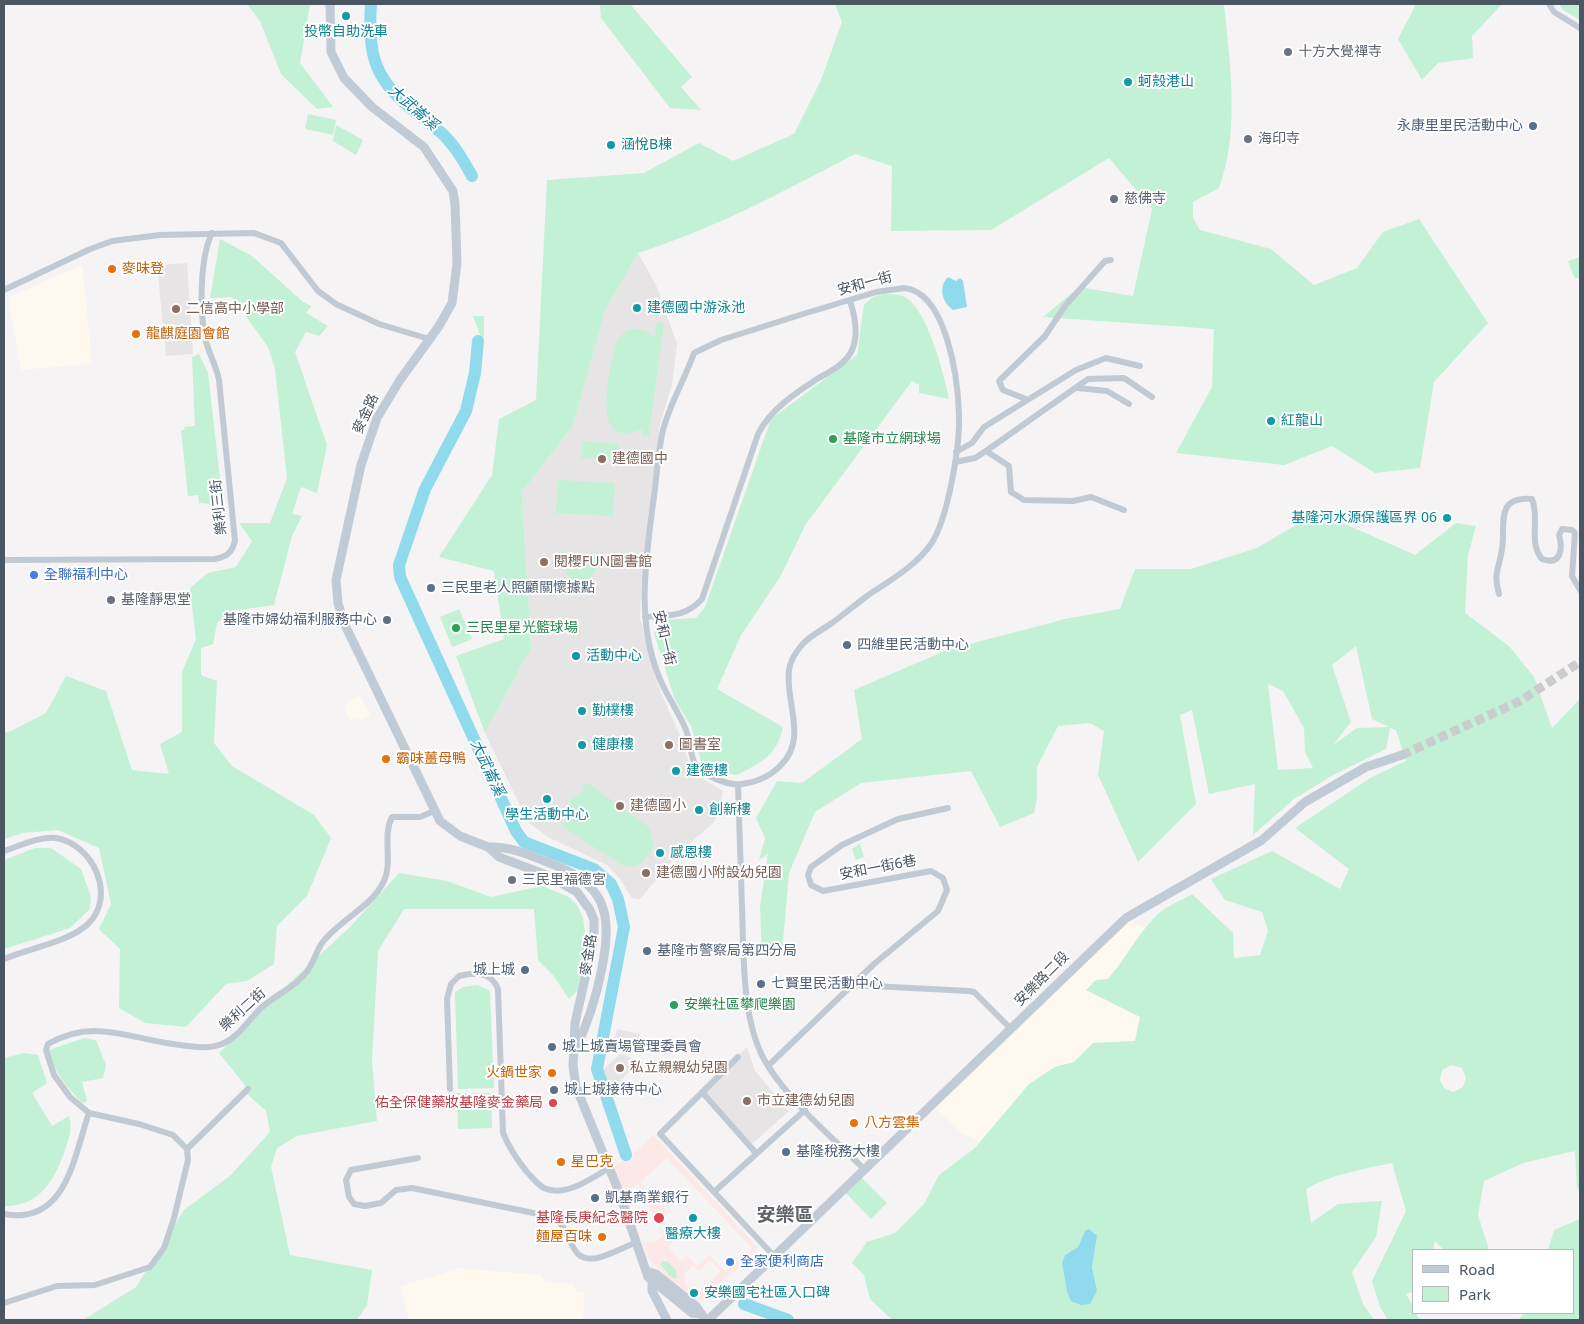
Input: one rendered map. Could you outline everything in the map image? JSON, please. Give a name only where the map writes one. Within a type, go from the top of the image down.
[{"type":"street","name":"麥金路","points":[[330,4],[331,52],[344,78],[372,107],[424,147],[453,190],[457,226],[457,263],[452,302],[383,407],[360,464],[338,560],[336,592],[342,615],[356,649],[434,811],[449,830],[488,847],[499,857],[549,876],[577,892],[587,903],[594,920],[594,940],[575,1023],[573,1066],[576,1088],[609,1168],[646,1271],[652,1282],[692,1313],[700,1314],[709,1320]]},
{"type":"street","points":[[1549,4],[1554,12],[1580,28]]},
{"type":"street","name":"樂利三街","points":[[4,560],[215,559],[226,557],[234,548],[236,541],[219,380],[216,365],[204,334],[203,264],[207,244],[212,233]]},
{"type":"street","points":[[4,290],[88,250],[112,241],[160,235],[254,234],[280,243],[318,291],[336,304],[379,324],[429,339]]},
{"type":"street","points":[[1026,399],[1003,390],[999,381],[1045,336],[1065,306],[1105,262],[1111,260]]},
{"type":"street","name":"安和一街","points":[[913,288],[932,304],[944,329],[951,359],[959,414],[956,452],[939,532],[925,552],[904,570],[803,643],[795,656],[789,668],[794,739],[789,758],[775,772],[756,781],[738,785],[712,777],[695,763],[685,726],[660,680],[644,617],[643,593],[646,560],[663,430],[694,353],[721,340],[876,292],[913,288]]},
{"type":"street","points":[[644,617],[680,614],[692,610],[702,599],[764,421],[795,393],[840,365],[851,351],[856,330],[855,316],[850,301]]},
{"type":"street","points":[[956,452],[972,443],[984,426],[1076,370],[1106,358],[1140,366]]},
{"type":"street","points":[[955,462],[975,458],[1088,379],[1124,378],[1152,396]]},
{"type":"street","points":[[1077,388],[1108,391],[1129,404]]},
{"type":"street","points":[[986,451],[1009,466],[1012,492],[1024,500],[1073,501],[1091,497],[1124,510]]},
{"type":"street","points":[[1498,594],[1494,576],[1502,548],[1502,514],[1517,499],[1524,498],[1532,499],[1535,508],[1536,545],[1542,558],[1549,561],[1557,559],[1561,554],[1559,535],[1562,529],[1572,530],[1575,533],[1572,576],[1580,590]]},
{"type":"street","name":"安樂路二段","points":[[709,1320],[722,1305],[1126,918],[1262,840],[1305,802],[1366,767],[1402,755]]},
{"type":"street","points":[[738,785],[748,1002],[756,1038],[768,1066],[805,1110],[864,1169]]},
{"type":"street","name":"安和一街6巷","points":[[768,1066],[785,1047],[874,964],[938,911],[947,890],[943,878],[931,870],[823,892],[811,885],[808,875],[811,867],[842,845],[898,819],[948,808]]},
{"type":"street","name":"樂利二街","points":[[89,1113],[70,1097],[54,1075],[46,1050],[48,1044],[57,1039],[87,1030],[109,1031],[170,1044],[206,1048],[222,1044],[236,1036],[262,1007],[297,982],[306,973],[322,942],[372,896],[384,881],[389,856],[388,824],[392,818],[420,817],[434,811]]},
{"type":"street","points":[[4,851],[29,842],[55,838],[74,845],[88,856],[99,878],[101,894],[99,909],[90,922],[79,931],[4,959]]},
{"type":"street","name":"麥金路","points":[[488,847],[505,846],[554,864],[578,876],[597,895],[607,924],[607,942],[599,983],[587,1026],[574,1050]]},
{"type":"street","points":[[450,1089],[449,990],[459,976],[480,974],[492,979],[498,989],[503,1133],[510,1150],[536,1181],[544,1188],[551,1190],[584,1183],[609,1168]]},
{"type":"street","points":[[585,980],[599,983]]},
{"type":"street","points":[[853,985],[974,992],[1011,1030]]},
{"type":"street","points":[[738,1057],[660,1134],[774,1256]]},
{"type":"street","points":[[4,1303],[57,1286],[96,1285],[150,1267],[164,1248],[174,1218],[185,1179],[187,1149],[248,1089]]},
{"type":"street","points":[[702,1092],[756,1153]]},
{"type":"street","points":[[714,1192],[805,1110]]},
{"type":"street","points":[[4,1214],[15,1216],[34,1212],[52,1201],[65,1185],[76,1160],[89,1113],[139,1124],[173,1135],[187,1149]]},
{"type":"street","points":[[418,1158],[351,1170],[346,1180],[349,1197],[354,1204],[365,1206],[381,1203],[396,1190],[412,1188],[548,1216],[562,1223],[573,1250],[586,1258],[597,1258],[637,1242]]},
{"type":"street","name":"麥金路","points":[[646,1271],[656,1274],[696,1306],[700,1314]]},
{"type":"street","points":[[652,1282],[652,1291],[666,1320]]},
{"type":"shaded area","points":[[638,253],[656,285],[677,344],[672,385],[660,424],[642,568],[640,618],[657,683],[680,736],[689,763],[703,779],[723,791],[715,821],[679,853],[640,899],[632,898],[621,880],[607,865],[548,837],[528,822],[485,733],[531,648],[522,492],[573,426],[605,311]]},
{"type":"shaded area","name":"二信高中小學部","points":[[187,263],[193,354],[166,356],[157,265]]},
{"type":"shaded area","points":[[79,266],[83,267],[92,364],[21,370],[8,298]]},
{"type":"shaded area","points":[[360,695],[371,716],[358,722],[356,718],[350,720],[345,710],[348,701]]},
{"type":"shaded area","points":[[1125,920],[1146,928],[1124,960],[1107,979],[1096,980],[1140,1017],[1135,1041],[1093,1043],[1074,1062],[1054,1067],[1029,1084],[980,1142],[960,1132],[935,1108],[1064,985],[1060,980]]},
{"type":"shaded area","name":"私立親親幼兒園","points":[[617,1029],[640,1034],[635,1053],[612,1048]]},
{"type":"shaded area","name":"市立建德幼兒園","points":[[747,1047],[755,1071],[789,1111],[752,1144],[704,1090]]},
{"type":"shaded area","name":"私立親親幼兒園","points":[[621,1053],[639,1062],[614,1087],[600,1073]]},
{"type":"shaded area","name":"基隆長庚紀念醫院","points":[[653,1135],[758,1248],[702,1302],[669,1279],[649,1259],[611,1166],[630,1159]],"holes":[[[667,1158],[752,1248],[726,1272],[709,1255],[697,1266],[687,1256],[681,1261],[668,1247],[673,1242],[658,1225],[663,1236],[655,1242],[643,1243],[625,1195],[638,1183],[657,1224],[668,1212],[640,1182]],[[710,1260],[721,1271],[696,1294],[686,1285],[685,1273],[693,1266],[699,1271]]]},
{"type":"shaded area","points":[[460,1268],[541,1275],[546,1282],[573,1284],[576,1292],[585,1293],[583,1320],[409,1320],[400,1286]]},
{"type":"green space","points":[[247,4],[310,4],[300,63],[333,107],[317,109],[281,74],[260,21]]},
{"type":"green space","points":[[600,4],[630,4],[692,77],[681,87],[701,110],[670,108],[601,18]]},
{"type":"green space","points":[[835,4],[1224,4],[1232,97],[1229,144],[1219,188],[1193,202],[1193,218],[1200,230],[1271,249],[1314,285],[1357,268],[1383,232],[1419,219],[1488,323],[1434,382],[1420,468],[1375,473],[1332,446],[1284,465],[1176,453],[1212,387],[1214,329],[1043,317],[1079,287],[1133,296],[1152,209],[1109,158],[991,230],[891,231],[892,166],[855,154],[721,221],[638,253],[605,311],[573,426],[522,492],[531,648],[485,733],[456,656],[504,639],[494,571],[439,557],[492,475],[499,419],[536,400],[547,180],[644,173],[699,143],[733,161],[794,134],[821,80],[842,22]]},
{"type":"green space","points":[[1416,4],[1502,4],[1472,36],[1473,58],[1438,63],[1422,80],[1398,39]]},
{"type":"green space","points":[[1559,4],[1580,4],[1580,20],[1563,10]]},
{"type":"green space","points":[[308,114],[336,120],[333,135],[305,129]]},
{"type":"green space","points":[[336,125],[363,140],[356,155],[333,141]]},
{"type":"green space","points":[[220,239],[252,256],[302,301],[311,306],[306,313],[328,326],[319,336],[306,332],[295,352],[327,445],[317,493],[301,487],[292,514],[302,516],[292,536],[274,605],[231,611],[217,623],[213,644],[201,648],[201,675],[217,681],[214,743],[232,766],[314,815],[331,838],[307,896],[277,926],[274,964],[247,981],[226,984],[186,1027],[145,1023],[119,1008],[120,949],[99,929],[111,904],[99,848],[58,830],[23,833],[4,839],[4,731],[7,733],[46,713],[66,676],[106,691],[132,770],[169,774],[160,744],[182,732],[182,672],[196,639],[190,588],[208,573],[236,567],[252,541],[239,523],[270,523],[287,478],[275,369],[268,347],[232,297],[210,298]]},
{"type":"green space","points":[[1580,257],[1580,277],[1575,279],[1568,261]]},
{"type":"green space","points":[[885,294],[900,295],[908,299],[922,317],[939,360],[949,399],[919,393],[919,385],[912,381],[806,524],[780,577],[741,635],[717,689],[783,727],[780,737],[772,752],[761,762],[737,775],[720,772],[702,764],[691,726],[675,700],[654,633],[664,620],[696,618],[705,607],[771,419],[857,355],[864,305],[873,297]]},
{"type":"green space","points":[[473,316],[484,316],[484,338],[481,337]]},
{"type":"green space","points":[[657,322],[664,323],[649,436],[643,436],[642,429],[625,433],[614,429],[608,419],[606,404],[615,344],[624,333],[633,329],[643,330],[655,337]]},
{"type":"green space","points":[[199,354],[208,373],[223,505],[199,503],[198,495],[188,496],[181,430],[185,430],[184,427],[195,426],[192,357]]},
{"type":"green space","points":[[582,441],[619,444],[618,460],[581,458]]},
{"type":"green space","points":[[558,480],[615,483],[613,516],[556,513]]},
{"type":"green space","points":[[1318,512],[1415,555],[1456,523],[1476,526],[1468,555],[1465,613],[1509,646],[1534,677],[1552,728],[1580,699],[1580,1190],[1577,1188],[1575,1151],[1523,1163],[1484,1181],[1478,1215],[1489,1249],[1443,1249],[1435,1241],[1433,1249],[1412,1249],[1412,1292],[1406,1294],[1412,1304],[1412,1314],[1417,1314],[1420,1320],[1388,1320],[1380,1307],[1372,1281],[1406,1211],[1392,1163],[1337,1176],[1306,1189],[1311,1223],[1338,1204],[1382,1201],[1376,1237],[1352,1272],[1363,1304],[1374,1320],[892,1320],[870,1299],[864,1275],[852,1263],[867,1242],[895,1233],[924,1204],[939,1175],[975,1148],[1029,1084],[1055,1067],[1074,1062],[1093,1043],[1135,1041],[1140,1017],[1086,990],[1096,980],[1108,979],[1144,929],[1158,914],[1192,894],[1233,933],[1234,958],[1260,955],[1268,931],[1262,912],[1225,900],[1211,879],[1272,851],[1340,889],[1349,869],[1295,828],[1370,778],[1406,761],[1396,730],[1390,728],[1386,749],[1333,775],[1294,799],[1253,835],[1255,784],[1209,794],[1192,710],[1180,715],[1196,804],[1138,862],[1098,775],[1104,731],[1090,723],[1058,726],[1037,767],[1037,798],[1034,813],[1000,827],[971,771],[861,783],[815,812],[789,873],[782,952],[762,955],[760,906],[768,854],[759,860],[765,838],[756,818],[777,781],[802,783],[862,739],[854,690],[947,650],[1065,619],[1120,609],[1135,569],[1191,569],[1257,548]],"holes":[[[1356,646],[1372,719],[1389,727],[1357,728],[1333,745],[1351,722],[1332,665]],[[1268,684],[1283,691],[1304,728],[1305,752],[1313,768],[1278,770]],[[1451,1065],[1462,1068],[1466,1078],[1463,1087],[1453,1092],[1444,1088],[1440,1080],[1442,1070]],[[1085,1231],[1097,1237],[1092,1267],[1097,1292],[1067,1292],[1062,1263],[1065,1255],[1078,1247]]]},
{"type":"green space","points":[[559,552],[604,557],[585,585],[571,583]]},
{"type":"green space","name":"三民里星光籃球場","points":[[459,609],[472,639],[452,647],[440,617]]},
{"type":"green space","points":[[586,782],[650,828],[653,848],[637,865],[622,865],[562,826],[567,821],[570,800],[585,790],[582,788]]},
{"type":"green space","points":[[860,844],[864,857],[856,860],[852,849]]},
{"type":"green space","points":[[35,848],[51,848],[81,869],[91,897],[90,909],[70,928],[4,949],[4,860]]},
{"type":"green space","points":[[399,873],[447,881],[491,897],[542,886],[569,897],[577,905],[583,918],[587,948],[579,989],[569,999],[553,975],[538,960],[534,909],[404,909],[378,951],[372,1061],[377,1121],[297,1136],[277,1148],[271,1167],[290,1255],[372,1270],[367,1305],[357,1320],[83,1320],[136,1287],[184,1210],[231,1175],[270,1132],[266,1111],[247,1094],[248,1089],[219,1053],[286,986],[350,927]]},
{"type":"green space","points":[[478,985],[490,991],[494,1088],[458,1089],[455,992],[463,987]]},
{"type":"green space","points":[[84,1038],[96,1040],[106,1065],[103,1078],[82,1082],[87,1101],[82,1103],[61,1079],[49,1050]]},
{"type":"green space","points":[[24,1053],[38,1055],[47,1083],[32,1093],[52,1126],[69,1116],[71,1129],[61,1161],[44,1190],[27,1202],[4,1206],[4,1058]]},
{"type":"green space","points":[[457,1093],[491,1093],[492,1128],[458,1129]]},
{"type":"green space","points":[[858,1174],[887,1203],[871,1219],[842,1189]]},
{"type":"green space","points":[[1580,1219],[1580,1320],[1518,1320],[1523,1314],[1574,1314],[1574,1249],[1548,1249],[1554,1230]]},
{"type":"green space","points":[[662,1261],[667,1261],[676,1270],[677,1279],[670,1276],[660,1264]]},
{"type":"water","points":[[948,277],[956,281],[960,278],[963,281],[967,307],[953,310],[946,303],[942,290]]},
{"type":"water","points":[[1089,1229],[1097,1236],[1092,1267],[1097,1291],[1090,1304],[1081,1305],[1071,1301],[1067,1292],[1062,1263],[1065,1255],[1078,1247],[1085,1231]]},
{"type":"waterway","name":"大武崙溪","points":[[371,4],[370,35],[372,48],[375,61],[387,84],[396,95],[448,140],[472,176]]},
{"type":"waterway","name":"大武崙溪","points":[[478,341],[475,373],[466,411],[425,489],[399,565],[400,577],[516,831],[524,842],[594,869],[611,884],[618,899],[624,927],[597,1069],[626,1155]]},
{"type":"waterway","name":"大武崙溪","points":[[744,1304],[788,1320]]},
{"type":"tunnel","points":[[1402,755],[1520,701],[1580,662]]},
{"type":"place","name":"投幣自助洗車","points":[[346,16]]},
{"type":"place","name":"十方大覺禪寺","points":[[1288,52]]},
{"type":"place","name":"蚵殼港山","points":[[1128,82]]},
{"type":"place","name":"永康里里民活動中心","points":[[1533,126]]},
{"type":"place","name":"海印寺","points":[[1248,139]]},
{"type":"place","name":"涵悅B棟","points":[[611,145]]},
{"type":"place","name":"慈佛寺","points":[[1114,199]]},
{"type":"place","name":"麥味登","points":[[112,269]]},
{"type":"place","name":"建德國中游泳池","points":[[637,308]]},
{"type":"place","name":"二信高中小學部","points":[[176,309]]},
{"type":"place","name":"龍麒庭園會館","points":[[136,334]]},
{"type":"place","name":"紅龍山","points":[[1271,421]]},
{"type":"place","name":"基隆市立網球場","points":[[833,439]]},
{"type":"place","name":"建德國中","points":[[602,459]]},
{"type":"place","name":"基隆河水源保護區界 06","points":[[1447,518]]},
{"type":"place","name":"閱櫻FUN圖書館","points":[[544,562]]},
{"type":"place","name":"全聯福利中心","points":[[34,575]]},
{"type":"place","name":"三民里老人照顧關懷據點","points":[[431,588]]},
{"type":"place","name":"基隆靜思堂","points":[[111,600]]},
{"type":"place","name":"基隆市婦幼福利服務中心","points":[[387,620]]},
{"type":"place","name":"三民里星光籃球場","points":[[456,628]]},
{"type":"place","name":"四維里民活動中心","points":[[847,645]]},
{"type":"place","name":"活動中心","points":[[576,656]]},
{"type":"place","name":"勤樸樓","points":[[582,711]]},
{"type":"place","name":"健康樓","points":[[582,745]]},
{"type":"place","name":"圖書室","points":[[669,745]]},
{"type":"place","name":"霸味薑母鴨","points":[[386,759]]},
{"type":"place","name":"建德樓","points":[[676,771]]},
{"type":"place","name":"學生活動中心","points":[[547,799]]},
{"type":"place","name":"建德國小","points":[[620,806]]},
{"type":"place","name":"創新樓","points":[[699,810]]},
{"type":"place","name":"感恩樓","points":[[660,853]]},
{"type":"place","name":"建德國小附設幼兒園","points":[[646,873]]},
{"type":"place","name":"三民里福德宮","points":[[512,880]]},
{"type":"place","name":"基隆市警察局第四分局","points":[[647,951]]},
{"type":"place","name":"城上城","points":[[525,970]]},
{"type":"place","name":"七賢里民活動中心","points":[[761,984]]},
{"type":"place","name":"安樂社區攀爬樂園","points":[[674,1005]]},
{"type":"place","name":"城上城賣場管理委員會","points":[[552,1047]]},
{"type":"place","name":"私立親親幼兒園","points":[[620,1068]]},
{"type":"place","name":"火鍋世家","points":[[552,1073]]},
{"type":"place","name":"城上城接待中心","points":[[554,1090]]},
{"type":"place","name":"市立建德幼兒園","points":[[747,1101]]},
{"type":"place","name":"佑全保健藥妝基隆麥金藥局","points":[[553,1103]]},
{"type":"place","name":"八方雲集","points":[[854,1123]]},
{"type":"place","name":"基隆稅務大樓","points":[[786,1152]]},
{"type":"place","name":"星巴克","points":[[561,1162]]},
{"type":"place","name":"凱基商業銀行","points":[[595,1198]]},
{"type":"place","name":"基隆長庚紀念醫院","points":[[659,1218]]},
{"type":"place","name":"醫療大樓","points":[[693,1218]]},
{"type":"place","name":"麵屋百味","points":[[602,1237]]},
{"type":"place","name":"全家便利商店","points":[[730,1262]]},
{"type":"place","name":"安樂國宅社區入口碑","points":[[694,1293]]},
{"type":"district","name":"安樂區","points":[[785,1216]]}]
